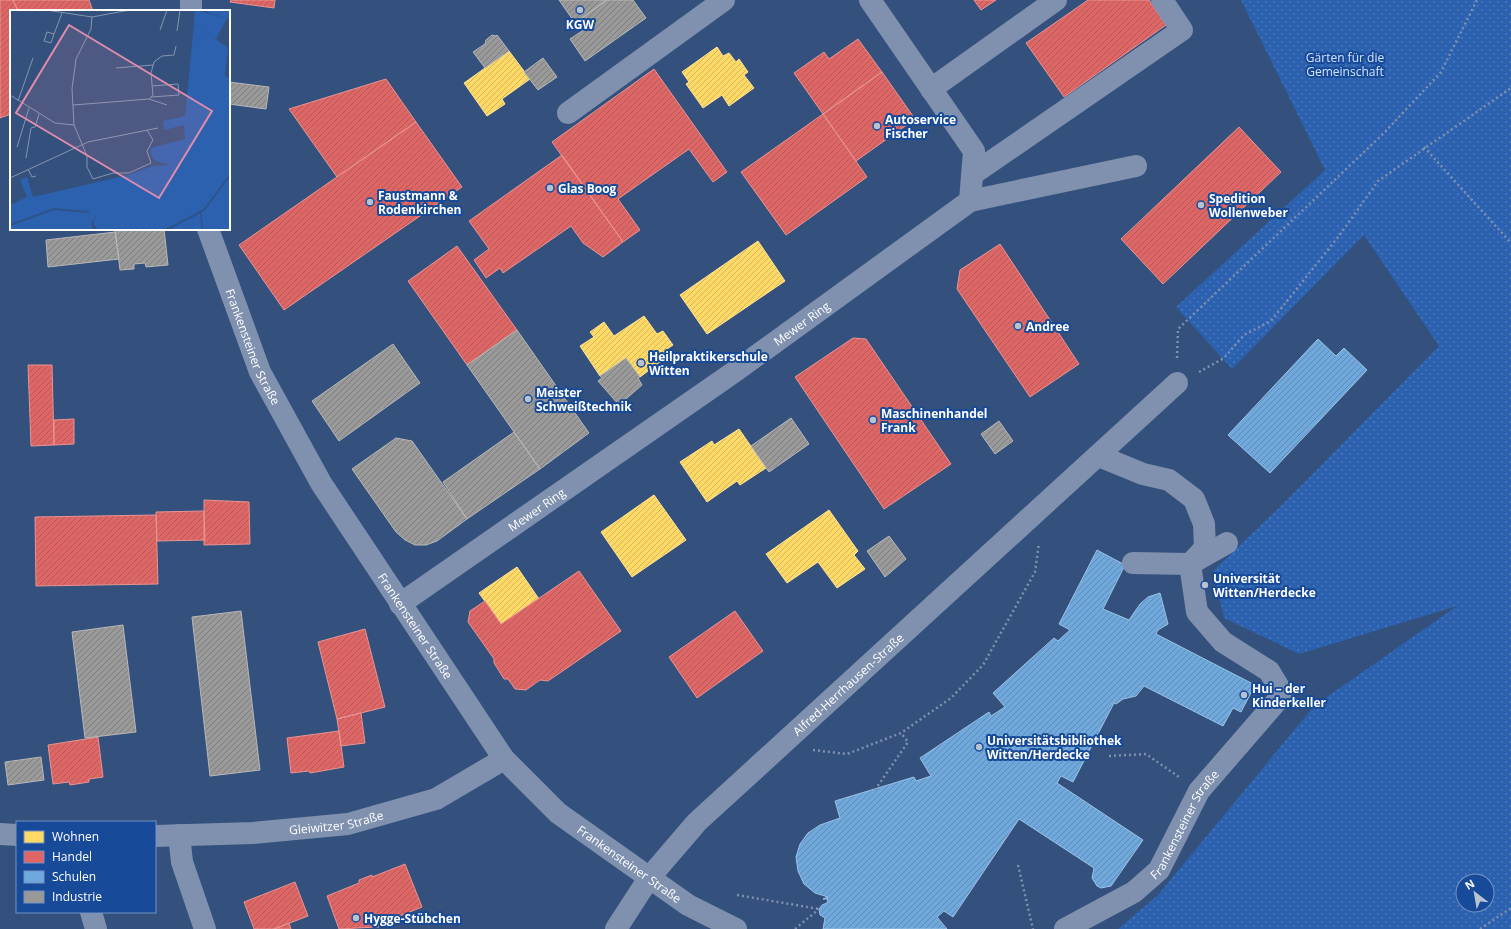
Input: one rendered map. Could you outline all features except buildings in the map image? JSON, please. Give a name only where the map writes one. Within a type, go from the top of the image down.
[{"type":"street","points":[[568,113],[724,0]]},
{"type":"street","points":[[870,0],[974,151],[970,201],[1136,166]]},
{"type":"street","points":[[931,89],[1056,0]]},
{"type":"street","points":[[972,174],[1182,30],[1162,0]]},
{"type":"street","name":"Mewer Ring","points":[[400,604],[734,372],[970,201]]},
{"type":"street","name":"Frankensteiner Straße","points":[[208,230],[260,372],[322,483],[400,604],[504,759],[558,813],[688,905],[736,929]]},
{"type":"street","name":"Alfred-Herrhausen-Straße","points":[[616,929],[649,878],[697,822],[1099,456],[1177,383]]},
{"type":"street","points":[[1099,456],[1143,474],[1169,480],[1194,499],[1204,524],[1205,548],[1190,564]]},
{"type":"street","points":[[1133,563],[1190,564],[1227,543]]},
{"type":"street","name":"Frankensteiner Straße","points":[[1065,929],[1134,892],[1159,870],[1199,791],[1283,694],[1269,671],[1223,642],[1197,612],[1190,564]]},
{"type":"street","name":"Gleiwitzer Straße","points":[[156,836],[253,833],[348,824],[436,799],[504,759]]},
{"type":"street","points":[[0,834],[16,835]]},
{"type":"street","points":[[179,835],[182,862],[205,929]]},
{"type":"street","points":[[91,913],[96,929]]},
{"type":"path","points":[[1477,0],[1442,72],[1384,133],[1178,328],[1177,383],[1224,358],[1244,335],[1271,321],[1339,236],[1378,181],[1424,147],[1511,88]]},
{"type":"path","points":[[1424,147],[1511,243]]},
{"type":"path","points":[[781,745],[847,754],[901,733],[951,698],[983,665],[1035,572],[1044,506]]},
{"type":"path","points":[[875,790],[908,742],[901,733]]},
{"type":"path","points":[[1109,756],[1146,754],[1199,791]]},
{"type":"path","points":[[1018,865],[1033,929]]},
{"type":"path","points":[[737,895],[819,910],[795,929]]},
{"type":"path","points":[[1480,929],[1511,908]]},
{"type":"green space","name":"Gärten für die Gemeinschaft","points":[[1241,0],[1511,0],[1511,929],[1118,929],[1158,895],[1314,706],[1457,606],[1299,654],[1224,618],[1213,571],[1283,504],[1439,346],[1364,235],[1232,369],[1176,307],[1325,170]]},
{"type":"place","name":"KGW","points":[[580,10]]},
{"type":"place","name":"Autoservice Fischer","points":[[877,126]]},
{"type":"place","name":"Glas Boog","points":[[550,188]]},
{"type":"place","name":"Faustmann & Rodenkirchen","points":[[370,202]]},
{"type":"place","name":"Spedition Wollenweber","points":[[1201,205]]},
{"type":"place","name":"Andree","points":[[1018,326]]},
{"type":"place","name":"Heilpraktikerschule Witten","points":[[641,363]]},
{"type":"place","name":"Meister Schweißtechnik","points":[[528,399]]},
{"type":"place","name":"Maschinenhandel Frank","points":[[873,420]]},
{"type":"place","name":"Universität Witten/Herdecke","points":[[1205,585]]},
{"type":"place","name":"Hui – der Kinderkeller","points":[[1244,695]]},
{"type":"place","name":"Universitätsbibliothek Witten/Herdecke","points":[[979,747]]},
{"type":"place","name":"Hygge-Stübchen","points":[[356,918]]}]
